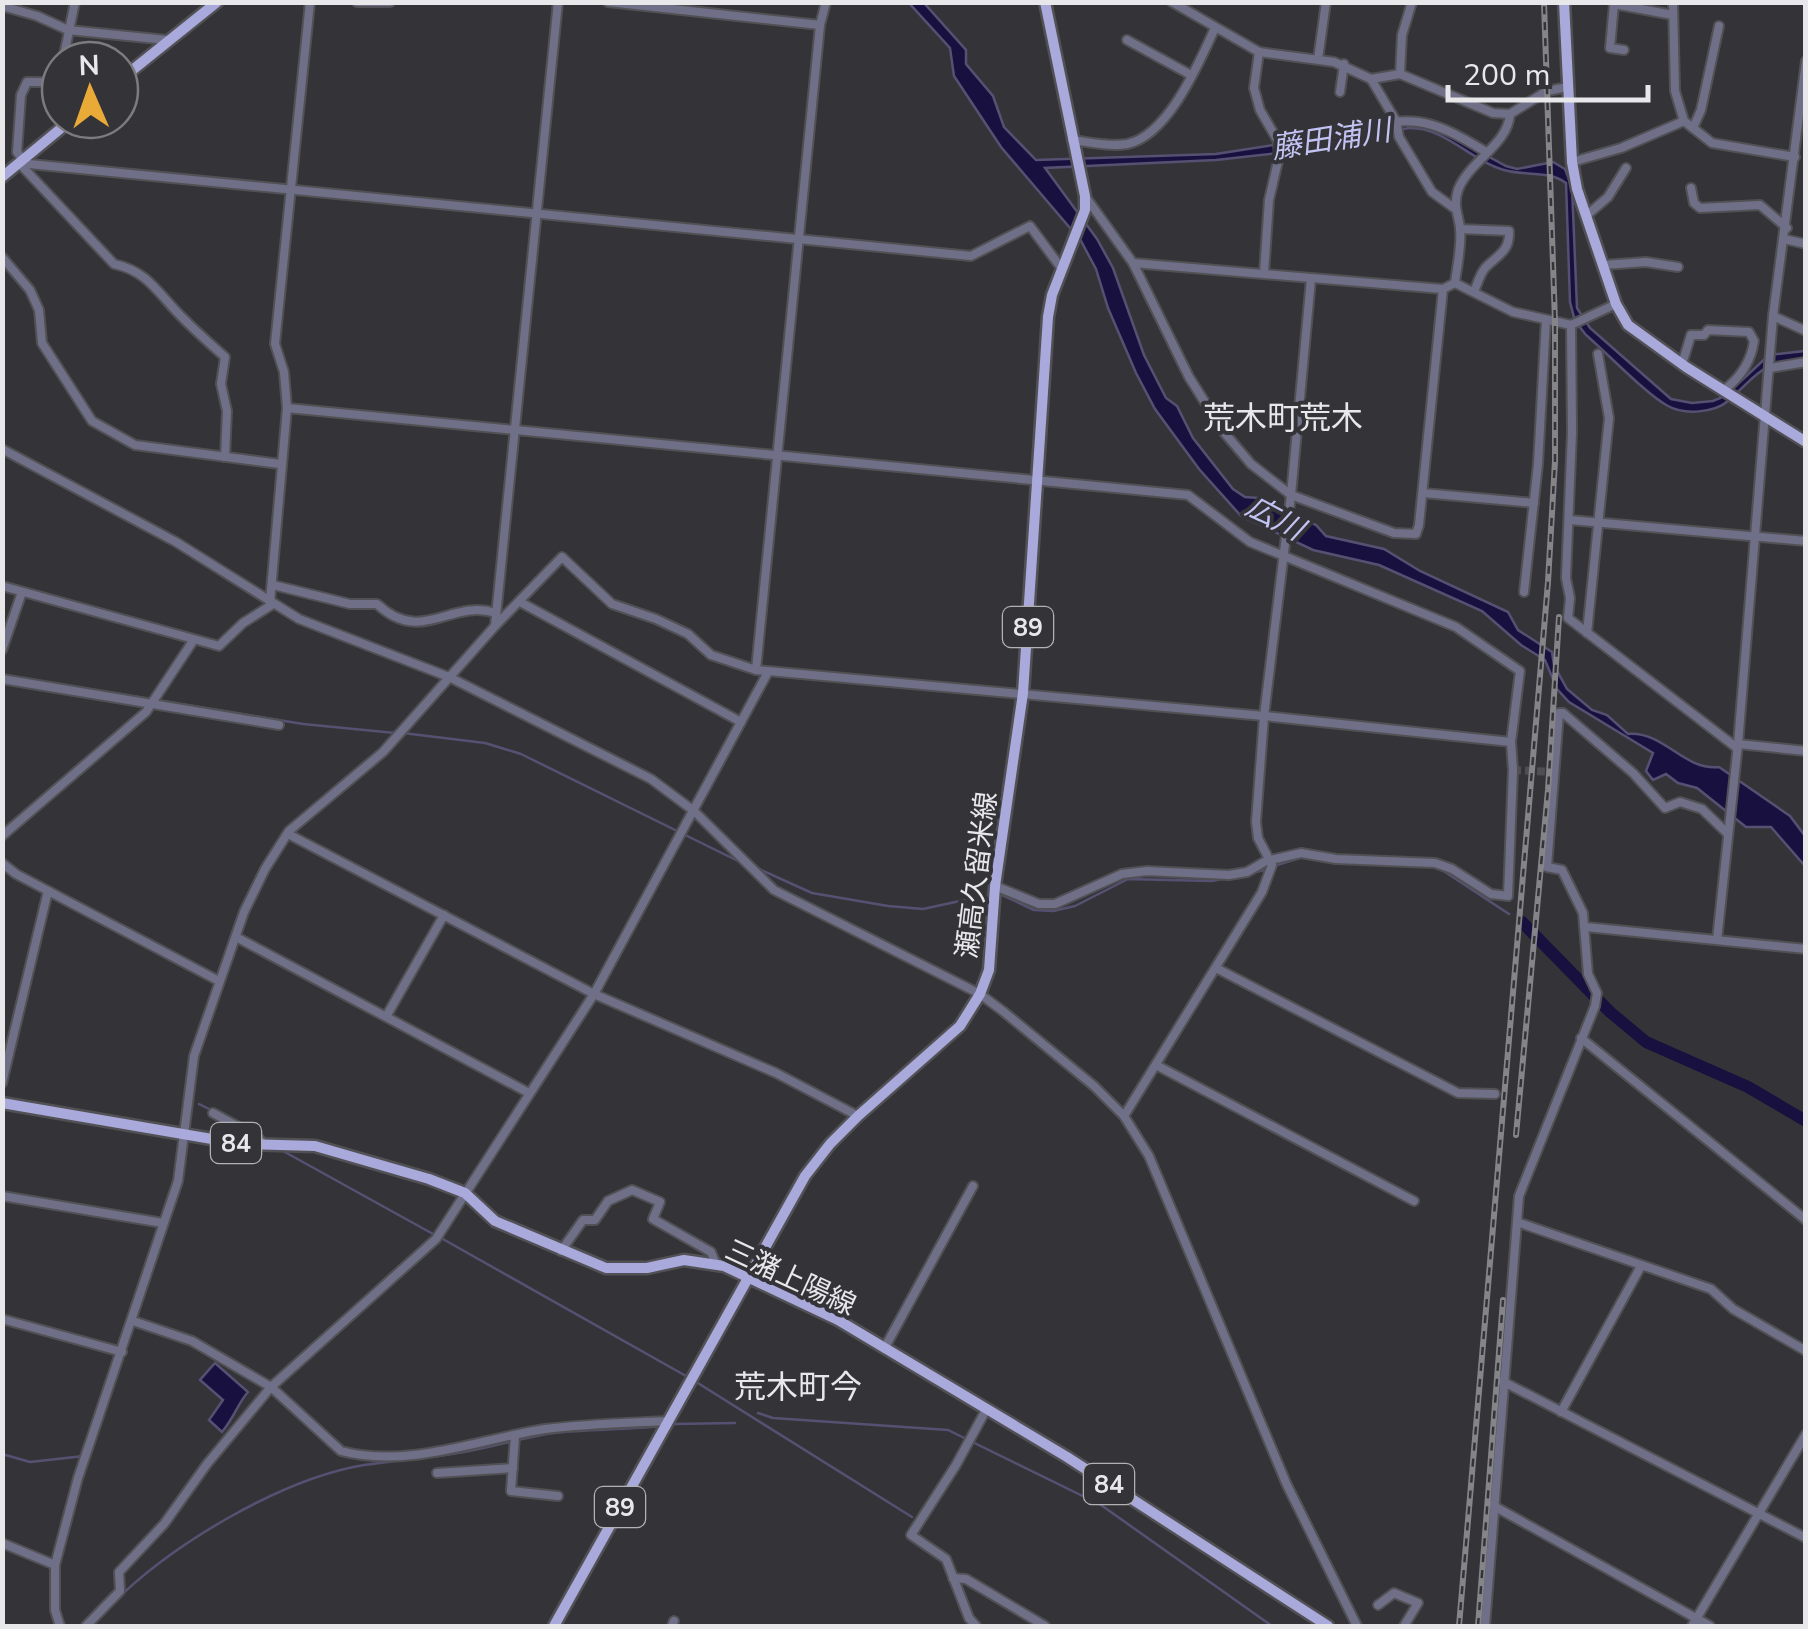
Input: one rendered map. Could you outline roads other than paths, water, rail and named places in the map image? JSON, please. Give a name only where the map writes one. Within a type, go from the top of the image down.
[{"type":"main road","points":[[140,63],[217,2]]},
{"type":"main road","name":"瀬高久留米線","points":[[554,1626],[805,1176],[858,1116],[960,1026],[980,994],[989,970],[994,886],[1023,693],[1048,316],[1085,210],[1046,2]]},
{"type":"main road","points":[[1564,2],[1572,162],[1602,265],[1628,326],[1806,442]]},
{"type":"main road","points":[[2,176],[47,140]]},
{"type":"main road","name":"三潴上陽線","points":[[2,1103],[241,1144],[316,1146],[465,1193],[495,1221],[586,1262],[616,1270],[684,1260],[716,1264],[750,1276],[818,1308],[1097,1476],[1217,1558],[1328,1626]]},
{"type":"street","points":[[66,40],[75,2]]},
{"type":"street","points":[[272,603],[286,408],[284,372],[276,344],[310,2]]},
{"type":"street","points":[[358,2],[390,2]]},
{"type":"street","points":[[495,626],[558,2]]},
{"type":"street","points":[[608,2],[820,24]]},
{"type":"street","points":[[756,670],[820,24],[826,2]]},
{"type":"street","points":[[1172,2],[1259,52],[1344,64],[1371,78],[1432,192],[1454,208]]},
{"type":"street","points":[[1318,59],[1326,2]]},
{"type":"street","points":[[1400,74],[1402,35],[1412,2]]},
{"type":"street","points":[[1673,2],[1675,90],[1684,121],[1712,143],[1794,157]]},
{"type":"street","points":[[1624,50],[1610,48],[1614,4],[1673,15]]},
{"type":"street","points":[[2,6],[68,30],[168,40]]},
{"type":"street","points":[[1693,128],[1719,26]]},
{"type":"street","points":[[1071,140],[1126,144],[1144,137],[1162,121],[1215,28]]},
{"type":"street","points":[[1128,40],[1191,75]]},
{"type":"street","points":[[1259,52],[1254,88],[1260,110],[1278,142],[1279,156],[1270,200],[1264,273]]},
{"type":"street","points":[[1717,940],[1774,316],[1806,61]]},
{"type":"street","points":[[1340,92],[1344,64]]},
{"type":"street","points":[[1371,78],[1400,74],[1493,113],[1510,114],[1547,91],[1568,87]]},
{"type":"street","points":[[40,82],[27,82],[21,96],[17,152],[21,162],[114,264],[130,268],[160,289],[172,308],[224,356],[221,384],[227,411],[225,457]]},
{"type":"street","points":[[1456,283],[1460,229],[1454,208],[1466,175],[1507,132],[1510,114]]},
{"type":"street","points":[[1336,133],[1396,121],[1428,121],[1486,152]]},
{"type":"street","points":[[1572,162],[1621,148],[1684,121]]},
{"type":"street","points":[[21,162],[971,256],[1030,226],[1063,265]]},
{"type":"street","points":[[1586,216],[1608,197],[1626,168]]},
{"type":"street","points":[[1691,188],[1694,202],[1700,208],[1760,205],[1786,228]]},
{"type":"street","points":[[1085,196],[1133,263],[1189,377],[1223,431],[1251,464],[1290,498],[1394,532],[1416,534],[1443,290]]},
{"type":"street","points":[[1460,229],[1510,231],[1510,242],[1484,268],[1474,292]]},
{"type":"street","points":[[1784,239],[1806,244]]},
{"type":"street","points":[[2,257],[30,290],[39,310],[42,343],[92,420],[134,444],[280,464]]},
{"type":"street","points":[[1602,265],[1646,262],[1678,266]]},
{"type":"street","points":[[1133,263],[1443,290],[1456,283]]},
{"type":"street","points":[[1124,1116],[1262,892],[1272,865],[1258,838],[1256,822],[1311,278]]},
{"type":"street","points":[[1456,283],[1512,312],[1571,325],[1616,304]]},
{"type":"street","points":[[1774,316],[1806,330]]},
{"type":"street","points":[[1524,592],[1546,320]]},
{"type":"street","points":[[1571,325],[1568,618],[1737,747],[1806,750]]},
{"type":"street","points":[[1682,364],[1691,335],[1704,335],[1708,330],[1748,332],[1754,340]]},
{"type":"street","points":[[1724,390],[1739,378],[1754,340],[1773,330]]},
{"type":"street","points":[[1588,633],[1609,418],[1598,354]]},
{"type":"street","points":[[1770,368],[1806,362]]},
{"type":"street","points":[[286,408],[1188,496],[1250,542],[1456,627],[1520,671],[1511,742],[1508,896],[1491,894],[1435,863],[1336,860],[1300,854],[1270,860],[1229,876],[1147,871],[1122,874],[1055,904],[1039,904],[994,886]]},
{"type":"street","points":[[2,449],[176,542],[272,603],[320,628],[450,677],[614,758],[694,811],[774,890],[980,994],[1062,1058],[1124,1116],[1149,1156],[1287,1485],[1358,1626]]},
{"type":"street","points":[[1423,493],[1534,503]]},
{"type":"street","points":[[1570,520],[1806,540]]},
{"type":"street","points":[[60,1626],[55,1610],[55,1565],[78,1478],[178,1180],[194,1056],[244,912],[288,834],[382,752],[562,557],[612,604],[656,618],[688,634],[711,655],[756,670],[1511,742]]},
{"type":"street","points":[[273,584],[350,604],[377,604],[390,616],[409,622],[426,624],[457,613],[486,610],[496,613]]},
{"type":"street","points":[[2,586],[219,646],[242,623],[272,603]]},
{"type":"street","points":[[2,650],[22,592]]},
{"type":"street","points":[[520,602],[741,722]]},
{"type":"street","points":[[2,836],[154,702],[193,641]]},
{"type":"street","points":[[86,1626],[120,1591],[118,1572],[164,1524],[207,1464],[271,1388],[436,1240],[594,994],[768,672]]},
{"type":"street","points":[[2,679],[279,725]]},
{"type":"street","points":[[1485,1626],[1519,1196],[1597,993],[1588,974],[1583,913],[1562,870],[1547,867],[1559,713],[1564,713],[1633,773],[1664,808],[1680,802],[1702,809],[1728,834]]},
{"type":"street","points":[[288,834],[594,994],[776,1073],[858,1116]]},
{"type":"street","points":[[2,864],[219,981]]},
{"type":"street","points":[[2,1082],[48,891]]},
{"type":"street","points":[[386,1015],[444,915]]},
{"type":"street","points":[[1586,927],[1806,949]]},
{"type":"street","points":[[236,937],[528,1093]]},
{"type":"street","points":[[1216,968],[1458,1093],[1495,1094]]},
{"type":"street","points":[[1581,1038],[1806,1220]]},
{"type":"street","points":[[1156,1066],[1414,1201]]},
{"type":"street","points":[[212,1113],[258,1136],[264,1144]]},
{"type":"street","points":[[884,1348],[972,1186]]},
{"type":"street","points":[[561,1250],[583,1220],[595,1220],[608,1201],[632,1190],[660,1202],[653,1219],[711,1252],[716,1264]]},
{"type":"street","points":[[2,1196],[163,1224]]},
{"type":"street","points":[[1517,1222],[1710,1288],[1733,1309],[1806,1351]]},
{"type":"street","points":[[1561,1412],[1641,1266]]},
{"type":"street","points":[[2,1320],[122,1352]]},
{"type":"street","points":[[133,1321],[192,1341],[271,1388],[341,1451],[355,1455],[475,1446],[544,1430],[668,1422]]},
{"type":"street","points":[[1502,1382],[1806,1538]]},
{"type":"street","points":[[976,1626],[969,1618],[946,1559],[911,1534],[986,1410]]},
{"type":"street","points":[[1694,1623],[1806,1434]]},
{"type":"street","points":[[515,1436],[511,1490],[558,1496]]},
{"type":"street","points":[[1796,1451],[1806,1456]]},
{"type":"street","points":[[437,1473],[512,1468]]},
{"type":"street","points":[[1492,1505],[1694,1623],[1710,1626]]},
{"type":"street","points":[[2,1559],[6,1544],[55,1565]]},
{"type":"street","points":[[953,1578],[966,1579],[1046,1626]]},
{"type":"street","points":[[1378,1605],[1394,1594],[1418,1603],[1404,1626]]},
{"type":"water","points":[[909,3],[924,3],[966,50],[966,64],[993,96],[1004,127],[1036,160],[1216,154],[1407,124],[1438,129],[1506,166],[1517,169],[1553,162],[1565,169],[1572,187],[1577,308],[1590,328],[1671,399],[1713,401],[1725,396],[1769,355],[1805,351],[1805,359],[1768,367],[1715,408],[1690,412],[1668,406],[1627,373],[1575,321],[1570,302],[1566,183],[1552,176],[1492,166],[1446,138],[1422,129],[1216,160],[1045,168],[1097,239],[1113,268],[1144,355],[1166,398],[1177,406],[1193,438],[1233,489],[1316,525],[1326,536],[1384,549],[1420,571],[1508,612],[1518,630],[1552,652],[1554,665],[1567,689],[1592,710],[1607,715],[1628,734],[1652,738],[1695,763],[1719,767],[1790,816],[1805,836],[1805,866],[1771,827],[1746,827],[1697,788],[1678,783],[1666,774],[1653,780],[1646,771],[1653,753],[1569,702],[1557,689],[1545,660],[1482,611],[1379,565],[1313,550],[1241,516],[1199,469],[1155,409],[1081,241],[1001,147],[954,76],[950,48]]},
{"type":"water","points":[[215,1363],[248,1392],[222,1432],[209,1420],[223,1400],[200,1380]]},
{"type":"waterway","points":[[57,684],[303,724],[395,733]]},
{"type":"waterway","points":[[403,733],[485,743],[521,754],[742,863]]},
{"type":"waterway","points":[[1277,865],[1303,857],[1342,863]]},
{"type":"waterway","points":[[1439,868],[1509,914]]},
{"type":"waterway","points":[[759,869],[812,893],[888,906],[923,909],[992,894]]},
{"type":"waterway","points":[[1000,894],[1034,910],[1053,911],[1075,906],[1128,879],[1212,881],[1265,870]]},
{"type":"waterway","points":[[1522,922],[1610,1012],[1646,1042],[1748,1087],[1806,1121]]},
{"type":"waterway","points":[[199,1104],[211,1110]]},
{"type":"waterway","points":[[283,1151],[433,1234]]},
{"type":"waterway","points":[[441,1238],[686,1376]]},
{"type":"waterway","points":[[693,1380],[912,1517]]},
{"type":"waterway","points":[[758,1413],[773,1418],[948,1430],[1101,1505],[1272,1626]]},
{"type":"waterway","points":[[674,1424],[735,1423]]},
{"type":"waterway","points":[[112,1604],[196,1537],[298,1484],[364,1465],[464,1452],[554,1433],[661,1426]]},
{"type":"waterway","points":[[2,1454],[30,1462],[84,1456]]},
{"type":"tunnel","points":[[1513,770],[1555,772]]},
{"type":"railway","points":[[1459,1626],[1555,461],[1555,322],[1544,2]]},
{"type":"railway","points":[[1516,1135],[1548,790],[1559,617]]},
{"type":"railway","points":[[1478,1626],[1503,1300]]},
{"type":"district","name":"荒木町荒木","points":[[1283,418]]},
{"type":"district","name":"荒木町今","points":[[798,1387]]},
{"type":"water label","name":"藤田浦川","points":[[1331,139]]},
{"type":"water label","name":"広川","points":[[1275,518]]}]
